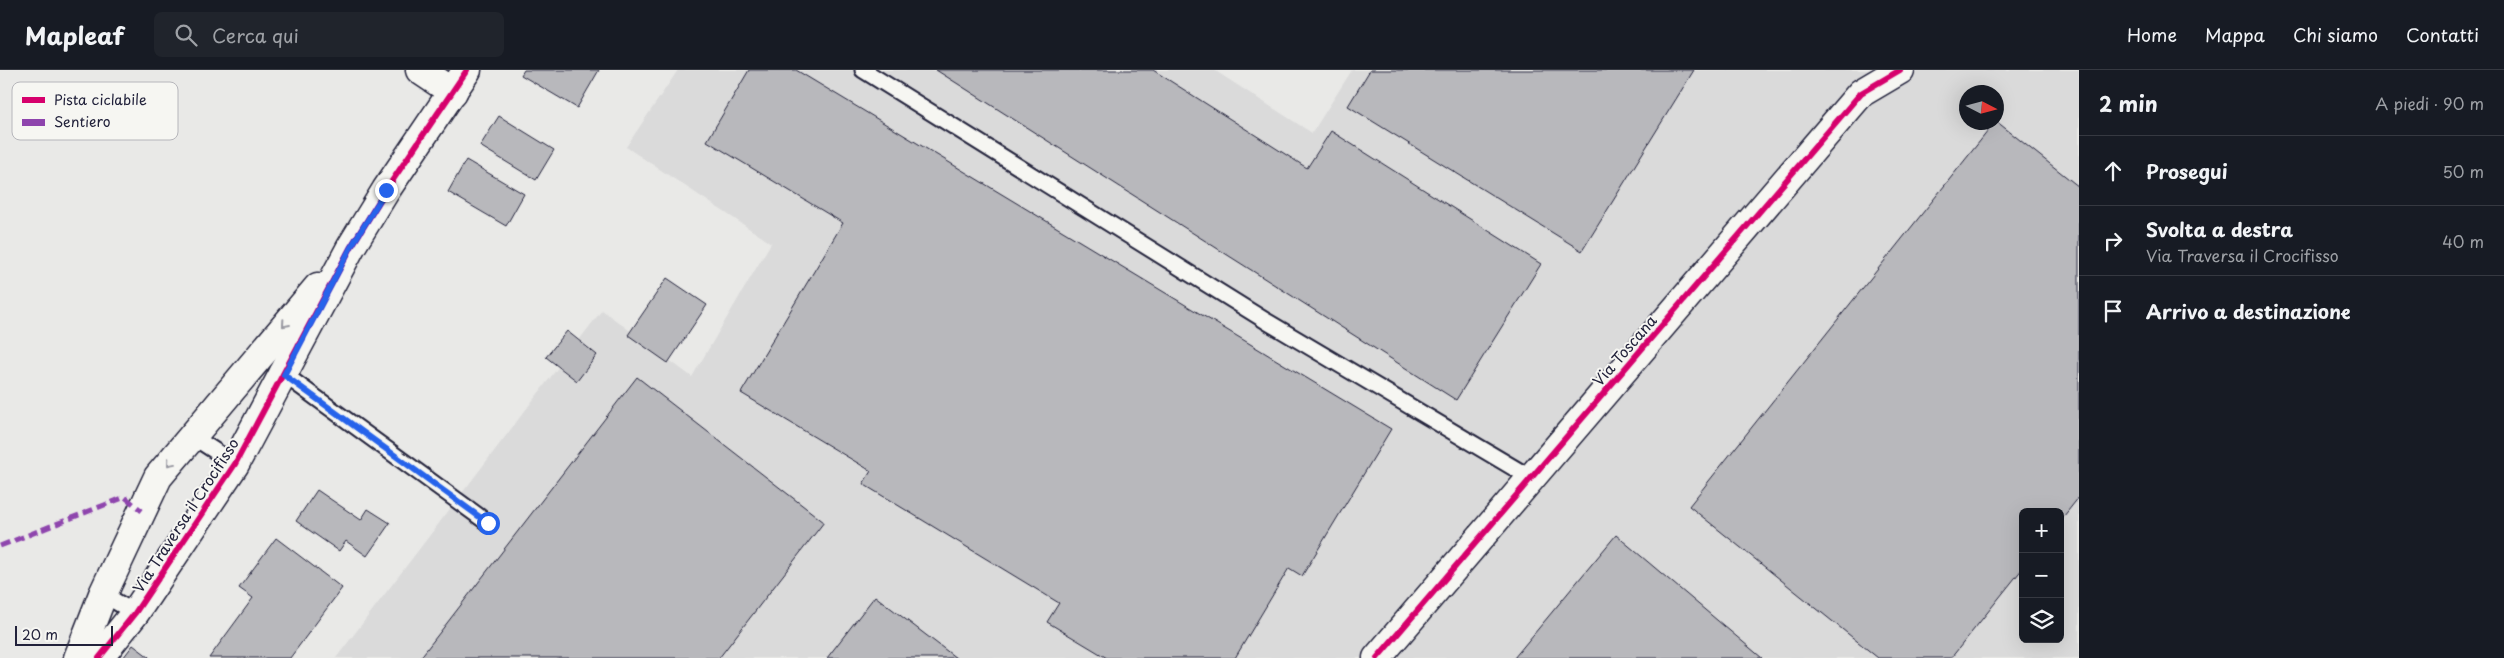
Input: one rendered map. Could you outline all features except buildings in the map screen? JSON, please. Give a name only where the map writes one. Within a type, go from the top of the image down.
[{"type":"street","points":[[420,70],[460,81]]},
{"type":"street","name":"Via Toscana","points":[[1377,658],[1531,478],[1864,81],[1900,70]]},
{"type":"street","name":"Via Traversa il Crocifisso","points":[[99,658],[136,613],[235,464],[351,247],[386,190],[460,81]]},
{"type":"street","name":"Via Traversa il Crocifisso","points":[[78,658],[103,594],[158,477],[351,247]]},
{"type":"lane","points":[[863,70],[1266,321],[1531,478]]},
{"type":"lane","points":[[260,354],[284,375],[488,523]]},
{"type":"lane","points":[[192,436],[235,464]]},
{"type":"lane","points":[[103,594],[136,613]]},
{"type":"shaded area","points":[[678,70],[1214,70],[1312,133],[1352,70],[2079,70],[2079,658],[336,658],[602,310],[692,377],[771,243],[626,147]]},
{"type":"marked path","points":[[0,546],[125,497],[142,511]]},
{"type":"cycle path","points":[[99,658],[135,613],[235,464],[351,247],[386,190],[467,70]]},
{"type":"cycle path","points":[[1377,658],[1861,93],[1900,70]]},
{"type":"route","points":[[386,190],[351,247],[284,375],[458,499],[488,523]]}]
